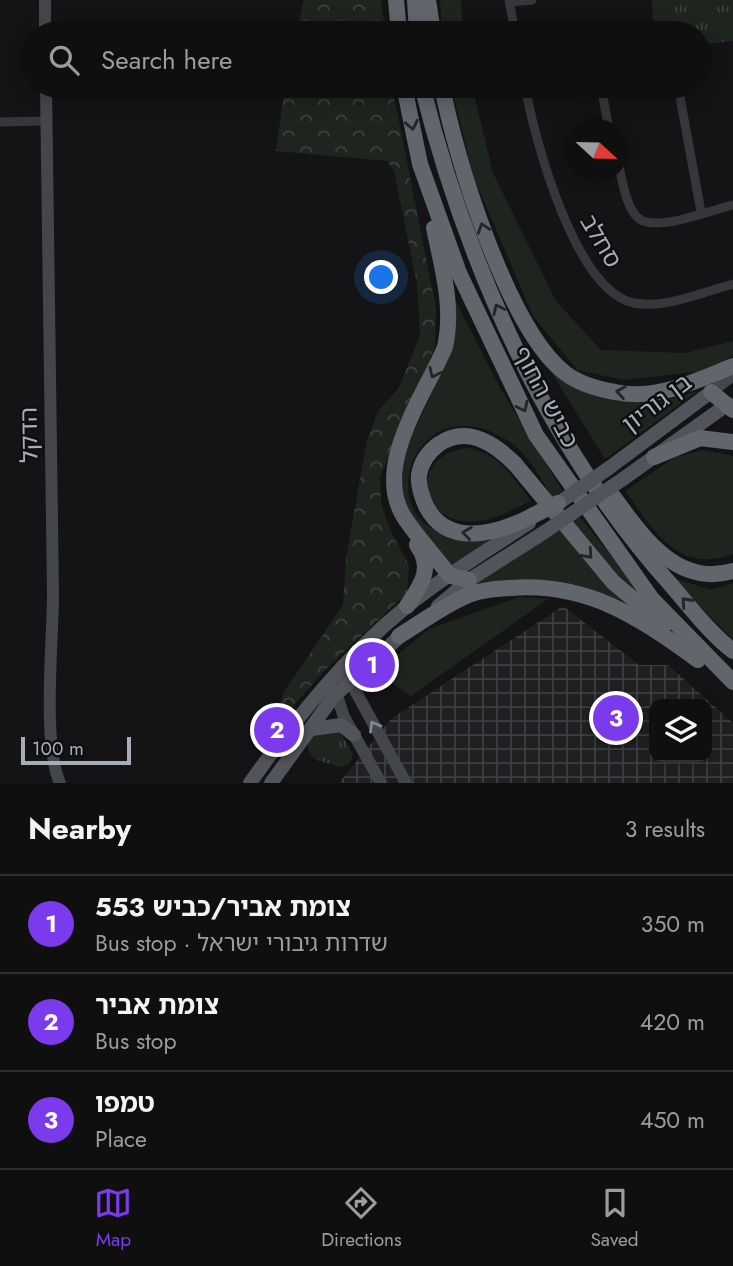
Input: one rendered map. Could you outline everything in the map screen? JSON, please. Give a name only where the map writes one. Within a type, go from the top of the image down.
[{"type":"highway","points":[[396,0],[398,21]]},
{"type":"highway","points":[[415,0],[416,21]]},
{"type":"highway","points":[[428,0],[431,21]]},
{"type":"highway","name":"כביש החוף","points":[[406,98],[420,164],[458,273],[536,435],[652,599],[731,682]]},
{"type":"highway","name":"כביש החוף","points":[[426,98],[473,254],[513,342],[557,425],[624,528],[688,605],[733,651]]},
{"type":"highway","points":[[445,98],[459,159],[488,242],[531,328],[552,360],[564,372],[600,388],[632,394],[689,384],[733,366]]},
{"type":"highway","points":[[407,606],[422,585],[427,562],[390,499],[388,481],[391,464],[446,347],[450,319],[420,164]]},
{"type":"highway","points":[[711,392],[732,405]]},
{"type":"highway","points":[[557,425],[636,527],[665,557],[682,568],[702,574],[733,571]]},
{"type":"highway","points":[[404,435],[392,472],[396,500],[403,516],[450,576],[469,580]]},
{"type":"highway","points":[[558,503],[534,517],[486,534],[463,533],[442,525],[427,508],[419,477],[427,455],[447,439],[464,435],[497,448],[515,464],[613,582],[731,682]]},
{"type":"highway","points":[[654,457],[700,438],[733,442]]},
{"type":"highway","points":[[399,636],[465,596],[491,589],[517,587],[565,589],[604,600],[678,645],[731,682]]},
{"type":"main road","name":"בן גוריון","points":[[558,503],[711,392]]},
{"type":"main road","points":[[271,783],[334,696],[399,636],[469,580],[732,405]]},
{"type":"main road","points":[[250,783],[302,712],[407,606],[534,517]]},
{"type":"main road","points":[[312,729],[341,724],[354,735]]},
{"type":"street","points":[[45,0],[45,21]]},
{"type":"street","points":[[514,21],[510,1],[532,0]]},
{"type":"street","name":"הדקל","points":[[46,98],[53,593],[51,741],[54,766],[60,783]]},
{"type":"street","name":"סחלב","points":[[527,98],[531,120],[556,199],[588,263],[608,288],[631,303],[654,304],[733,284]]},
{"type":"street","points":[[603,98],[607,119]]},
{"type":"street","points":[[680,98],[701,212]]},
{"type":"street","points":[[0,122],[46,121]]},
{"type":"street","points":[[624,182],[629,202],[638,218],[653,225],[733,205]]},
{"type":"street","name":"בן גוריון","points":[[711,392],[733,375]]},
{"type":"street","points":[[381,783],[334,696],[337,674],[351,683],[406,783]]},
{"type":"shaded area","points":[[563,606],[639,665],[668,665],[706,699],[649,699],[649,762],[712,762],[712,704],[733,723],[733,783],[339,783],[391,719]]},
{"type":"green space","points":[[304,0],[381,0],[384,21],[299,21]]},
{"type":"green space","points":[[440,0],[461,0],[462,21],[441,21]]},
{"type":"green space","points":[[652,0],[733,0],[733,41],[712,43],[712,21],[653,21]]},
{"type":"green space","points":[[283,98],[394,98],[436,308],[435,347],[380,477],[381,503],[391,532],[409,565],[407,593],[323,672],[268,735],[285,690],[343,605],[346,558],[367,440],[378,411],[399,388],[420,335],[417,284],[394,171],[387,161],[276,151]]},
{"type":"green space","points":[[454,98],[475,98],[493,173],[556,301],[601,350],[685,353],[733,341],[733,356],[702,371],[624,380],[577,370],[533,316],[474,178]]},
{"type":"green space","points":[[453,296],[500,388],[562,490],[553,498],[521,451],[507,440],[477,427],[452,427],[432,436],[418,452],[410,472],[409,493],[415,512],[430,527],[445,534],[492,541],[448,566],[404,504],[399,482],[403,455],[436,384]]},
{"type":"green space","points":[[545,362],[563,381],[608,399],[652,404],[698,391],[605,459]]},
{"type":"green space","points":[[468,448],[497,461],[531,501],[499,516],[480,521],[459,520],[443,514],[432,503],[428,476],[435,463],[448,453]]},
{"type":"green space","points":[[704,450],[733,456],[733,554],[714,559],[682,554],[669,545],[657,534],[625,491],[675,457]]},
{"type":"green space","points":[[579,516],[656,611],[631,591],[568,523]]},
{"type":"green space","points":[[558,529],[631,608],[589,589],[569,584],[528,581],[462,591]]},
{"type":"green space","points":[[673,578],[711,590],[733,583],[733,640]]},
{"type":"green space","points":[[519,597],[548,599],[411,696],[376,672],[429,629]]},
{"type":"green space","points":[[339,731],[353,754],[350,763],[342,767],[315,759],[311,755],[308,744],[311,736]]},
{"type":"place","name":"צומת אביר/כביש 553","points":[[372,665]]},
{"type":"place","name":"טמפו","points":[[616,718]]},
{"type":"place","name":"צומת אביר","points":[[277,730]]}]
